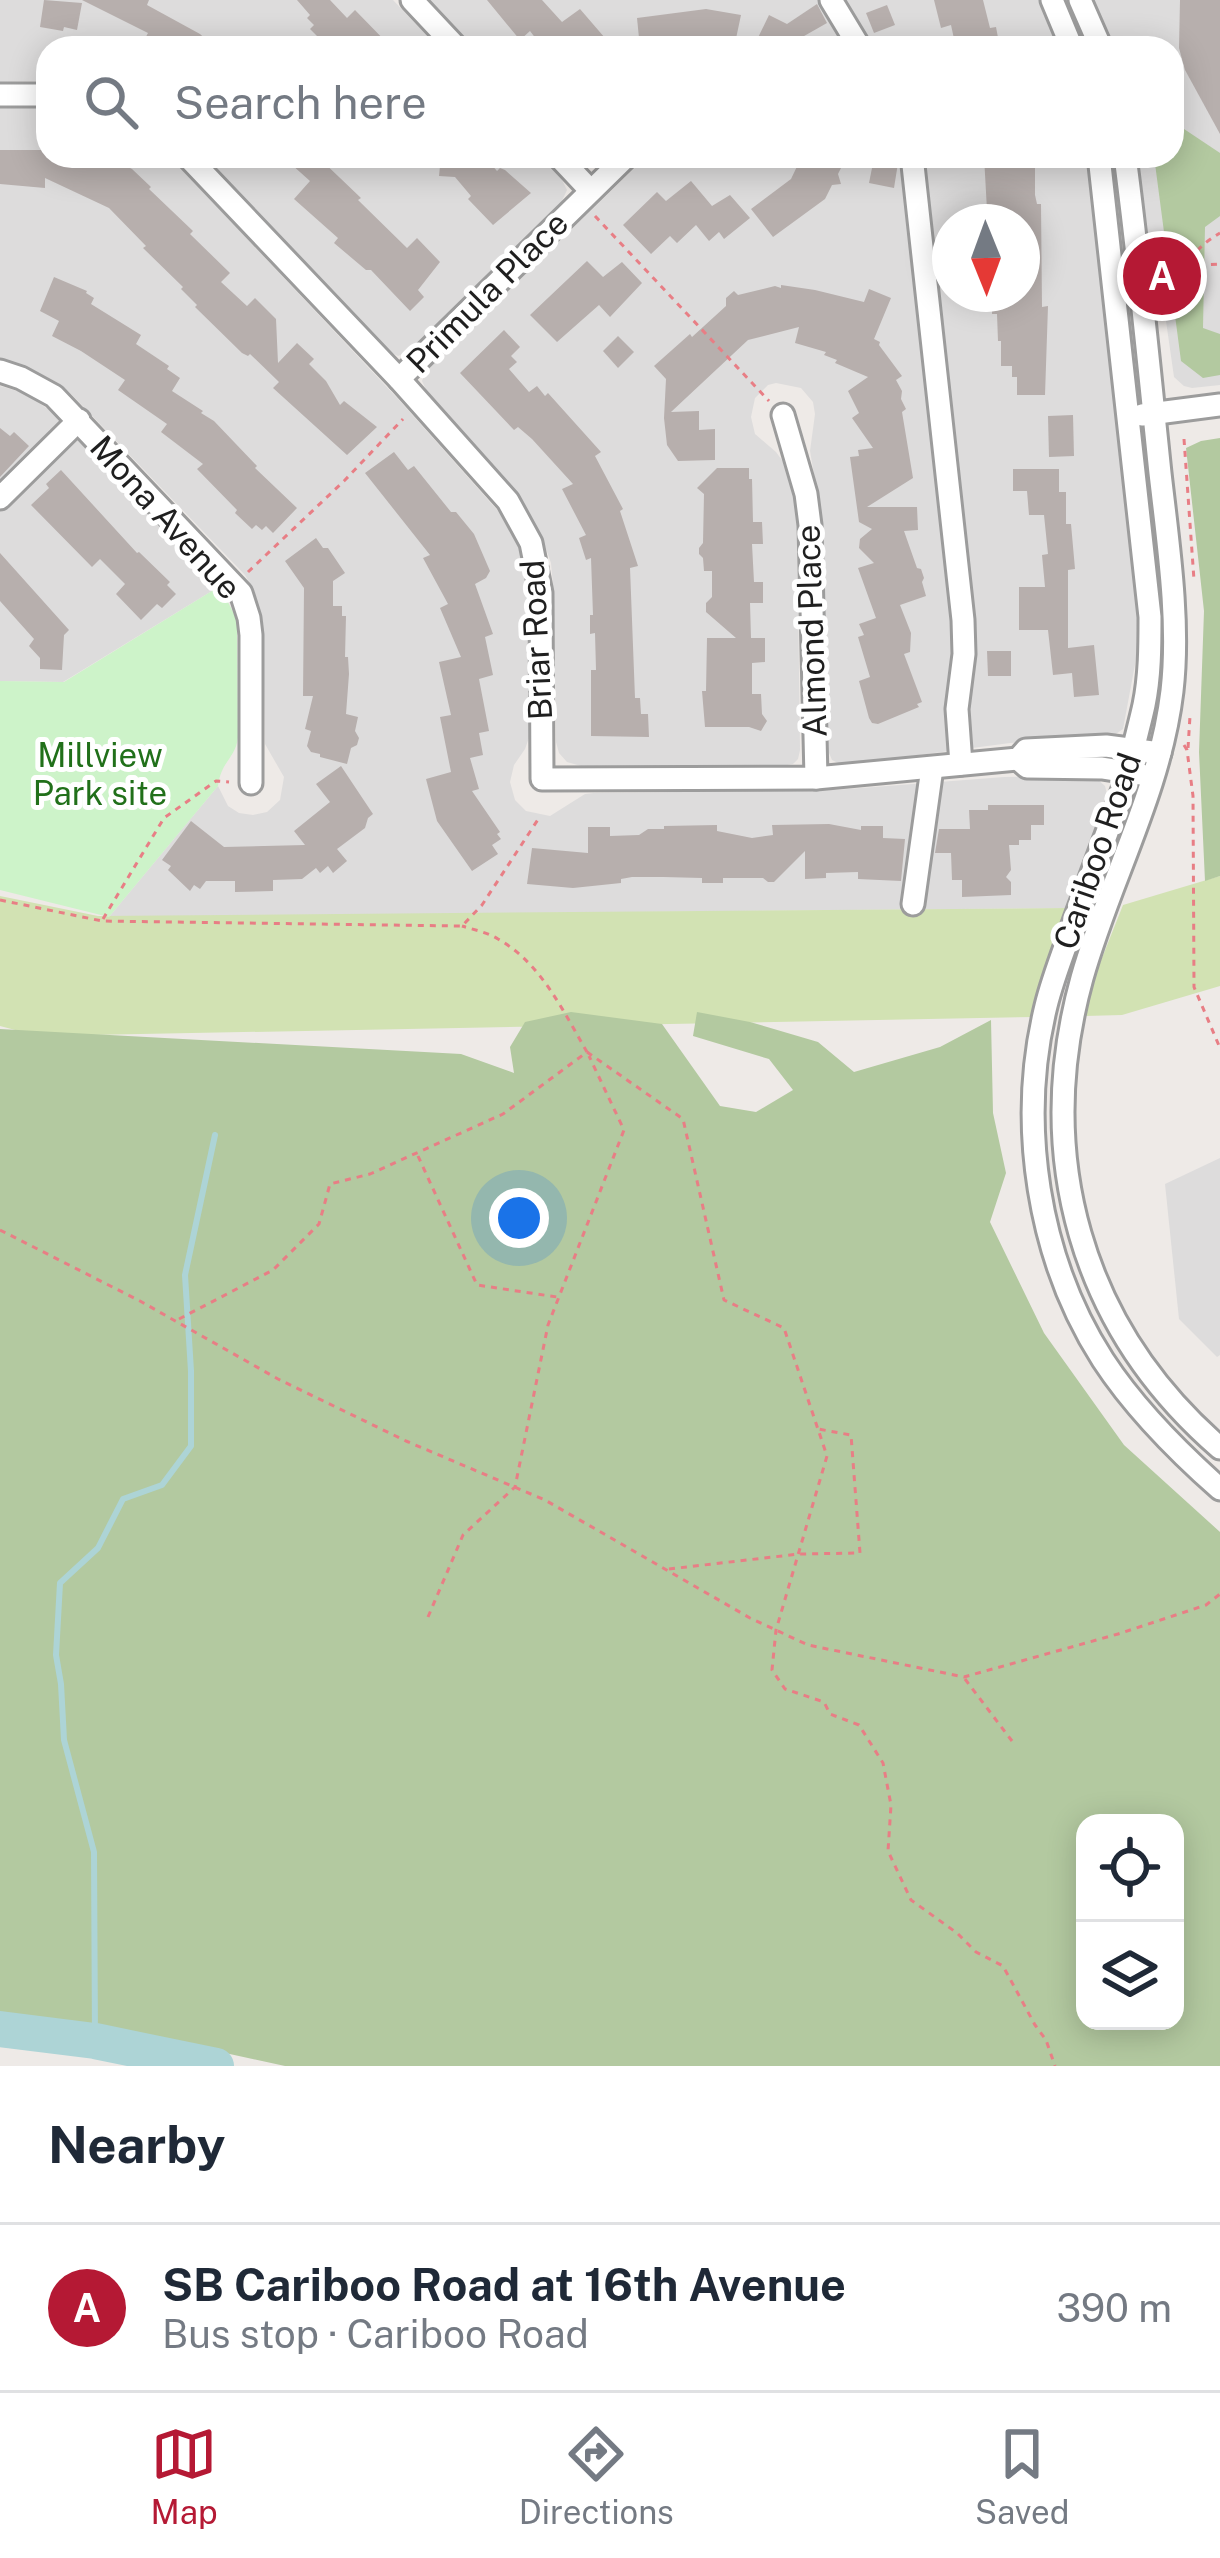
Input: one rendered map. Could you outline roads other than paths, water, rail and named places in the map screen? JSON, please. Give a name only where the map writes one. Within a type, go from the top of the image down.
[{"type":"street","points":[[412,0],[446,36]]},
{"type":"street","points":[[831,0],[853,36]]},
{"type":"street","points":[[1052,0],[1067,36]]},
{"type":"street","points":[[1080,0],[1096,36]]},
{"type":"street","points":[[0,95],[36,94]]},
{"type":"street","name":"Briar Road","points":[[198,168],[508,501],[531,543],[541,592],[542,779],[815,778],[1018,759],[1028,766],[1129,773],[1158,765]]},
{"type":"street","points":[[566,168],[590,201]]},
{"type":"street","name":"Primula Place","points":[[399,379],[590,201],[617,168]]},
{"type":"street","points":[[913,168],[963,620],[957,709],[961,764]]},
{"type":"street","name":"Cariboo Road","points":[[1101,168],[1130,417],[1150,653],[1145,703],[1129,773],[1046,1006],[1034,1089],[1037,1173],[1060,1268],[1102,1358],[1133,1402],[1220,1490]]},
{"type":"street","name":"Cariboo Road","points":[[1126,168],[1172,589],[1172,688],[1158,765],[1083,974],[1072,1021],[1062,1091],[1065,1160],[1078,1231],[1114,1320],[1159,1386],[1220,1448]]},
{"type":"street","name":"Mona Avenue","points":[[0,371],[39,386],[79,420],[241,593],[251,634],[251,783]]},
{"type":"street","points":[[1130,417],[1220,405]]},
{"type":"street","name":"Almond Place","points":[[783,415],[810,525],[815,778]]},
{"type":"street","points":[[0,498],[79,420]]},
{"type":"street","name":"Briar Road","points":[[1018,759],[1026,750],[1106,746],[1132,749],[1158,765]]},
{"type":"street","points":[[913,904],[932,768]]},
{"type":"waterway","points":[[95,2041],[94,1852],[64,1740],[56,1655],[60,1583],[98,1548],[123,1499],[162,1485],[191,1446],[185,1275],[215,1135]]},
{"type":"waterway","points":[[0,2029],[95,2041],[216,2066]]},
{"type":"place","name":"SB Cariboo Road at 16th Avenue","points":[[1162,276]]},
{"type":"park label","name":"Millview Park site","points":[[100,774]]}]
